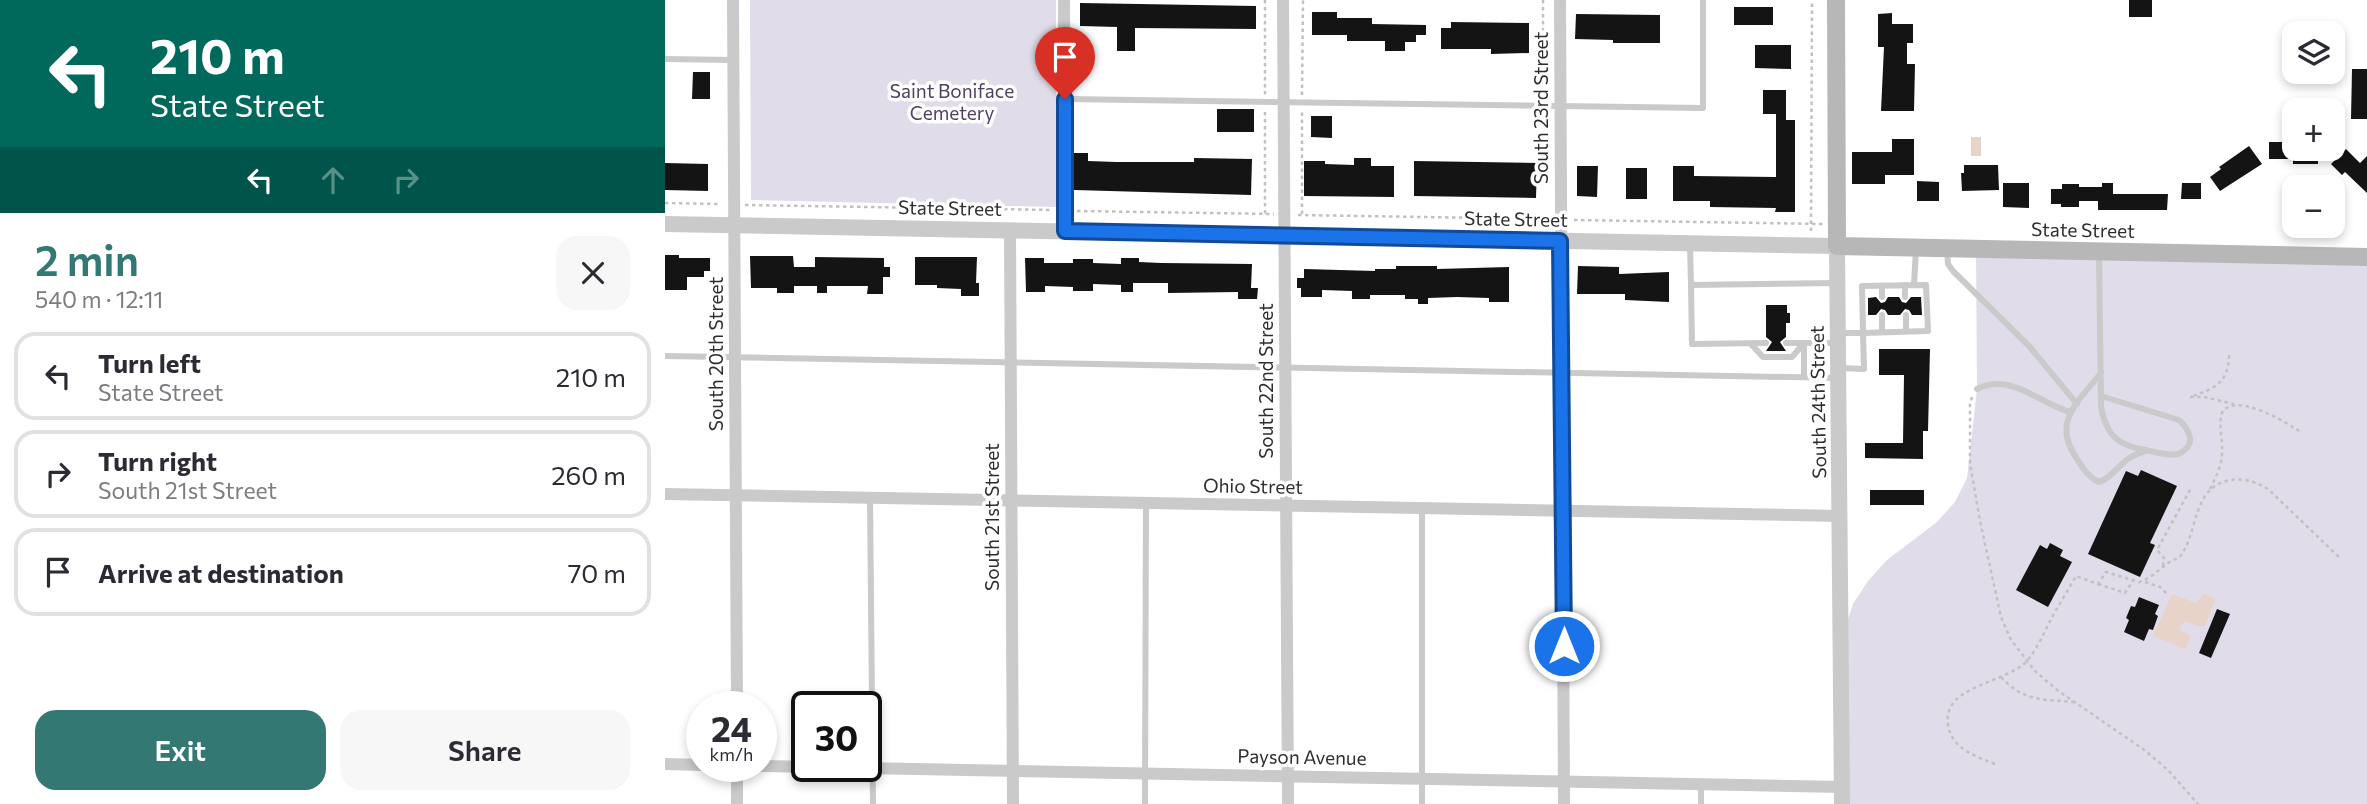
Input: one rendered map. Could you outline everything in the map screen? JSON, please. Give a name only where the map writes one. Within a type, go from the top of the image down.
[{"type":"main road","name":"South 24th Street","points":[[1836,0],[1837,246]]},
{"type":"main road","name":"State Street","points":[[1837,246],[2367,257]]},
{"type":"street","name":"South 20th Street","points":[[733,0],[737,691]]},
{"type":"street","points":[[1064,0],[1065,231]]},
{"type":"street","name":"South 22nd Street","points":[[1283,0],[1288,804]]},
{"type":"street","name":"South 23rd Street","points":[[1560,0],[1565,804]]},
{"type":"street","name":"State Street","points":[[665,224],[1837,246]]},
{"type":"street","name":"South 21st Street","points":[[1010,230],[1013,804]]},
{"type":"street","name":"South 24th Street","points":[[1837,246],[1842,804]]},
{"type":"street","name":"Ohio Street","points":[[665,494],[1840,516]]},
{"type":"street","points":[[665,764],[686,765]]},
{"type":"street","name":"Payson Avenue","points":[[882,768],[1842,787]]},
{"type":"street","points":[[737,782],[737,804]]},
{"type":"lane","points":[[1065,99],[1703,108],[1703,0]]},
{"type":"lane","points":[[665,59],[734,60]]},
{"type":"lane","points":[[1690,244],[1692,344],[1766,343]]},
{"type":"lane","points":[[1914,285],[1916,248]]},
{"type":"lane","points":[[1947,248],[1948,264],[1953,271],[2029,345],[2077,404]]},
{"type":"lane","points":[[2099,252],[2101,396],[2102,415],[2113,435],[2126,447],[2163,454],[2181,453],[2188,447],[2190,436],[2187,427],[2171,417],[2101,396]]},
{"type":"lane","points":[[1691,285],[1837,284]]},
{"type":"lane","points":[[1905,285],[1905,297]]},
{"type":"lane","points":[[665,356],[1804,377],[1864,369],[1863,332],[1862,286],[1926,285],[1928,331],[1863,332],[1804,343],[1786,343]]},
{"type":"lane","points":[[1882,286],[1882,297]]},
{"type":"lane","points":[[1882,315],[1882,332]]},
{"type":"lane","points":[[1906,315],[1906,331]]},
{"type":"lane","points":[[1804,343],[1804,377]]},
{"type":"lane","points":[[1751,344],[1763,357],[1792,357],[1804,343]]},
{"type":"lane","points":[[2101,373],[2070,412],[2065,423],[2066,441],[2082,467],[2095,481],[2103,482],[2126,458],[2147,451]]},
{"type":"lane","points":[[1977,389],[1988,383],[2013,385],[2055,408],[2070,412]]},
{"type":"lane","points":[[870,498],[872,691]]},
{"type":"lane","points":[[1145,804],[1146,503]]},
{"type":"lane","points":[[1422,508],[1422,804]]},
{"type":"lane","points":[[873,782],[873,804]]},
{"type":"lane","points":[[1701,784],[1701,804]]},
{"type":"path","points":[[1543,0],[1543,105]]},
{"type":"path","points":[[1811,224],[1812,0]]},
{"type":"path","points":[[665,203],[1837,225]]},
{"type":"path","points":[[2228,355],[2227,373],[2223,380],[2206,392],[2190,397],[2214,399],[2279,417],[2302,433]]},
{"type":"path","points":[[1977,389],[1970,404],[1970,463],[2001,617],[2011,640],[2026,662],[2050,684],[2168,770],[2198,804]]},
{"type":"path","points":[[2142,581],[2184,552],[2193,521],[2221,462],[2223,412],[2229,407],[2244,406]]},
{"type":"path","points":[[2209,492],[2225,481],[2237,479],[2258,483],[2341,559]]},
{"type":"path","points":[[2161,569],[2164,558],[2157,550],[2191,488]]},
{"type":"path","points":[[2098,584],[2106,572],[2156,585],[2167,594]]},
{"type":"path","points":[[1995,764],[1973,756],[1951,736],[1948,710],[1953,702],[2026,662],[2076,576],[2125,593],[2133,581]]},
{"type":"path","points":[[2001,677],[2014,691],[2024,696],[2075,702]]},
{"type":"green space","name":"Saint Boniface Cemetery","points":[[750,0],[1056,0],[1056,207],[751,200]]},
{"type":"green space","points":[[1976,249],[2367,257],[2367,804],[1842,804],[1841,640],[1853,604],[1868,581],[1887,560],[1937,522],[1955,502],[1967,478],[1977,389]]},
{"type":"shaded area","points":[[1971,137],[1981,137],[1981,156],[1971,156]]},
{"type":"shaded area","points":[[2172,594],[2196,603],[2204,594],[2215,600],[2205,626],[2184,621],[2179,630],[2191,636],[2185,649],[2153,636]]},
{"type":"building","points":[[2129,0],[2152,0],[2152,17],[2129,17]]},
{"type":"building","points":[[1080,3],[1256,6],[1256,29],[1135,28],[1135,51],[1117,51],[1117,27],[1080,26]]},
{"type":"building","points":[[1734,7],[1773,7],[1773,25],[1734,25]]},
{"type":"building","points":[[1312,12],[1337,12],[1337,18],[1372,18],[1372,24],[1426,25],[1426,35],[1416,35],[1416,42],[1405,42],[1405,51],[1385,51],[1385,41],[1347,41],[1347,35],[1312,35]]},
{"type":"building","points":[[1892,13],[1892,24],[1913,24],[1913,43],[1907,43],[1907,64],[1915,64],[1914,111],[1881,111],[1884,47],[1878,47],[1878,14]]},
{"type":"building","points":[[1576,14],[1660,15],[1660,43],[1613,43],[1613,40],[1575,39]]},
{"type":"building","points":[[1451,22],[1529,23],[1529,53],[1491,54],[1491,49],[1441,49],[1441,28],[1451,28]]},
{"type":"building","points":[[1755,45],[1791,45],[1791,69],[1755,68]]},
{"type":"building","points":[[2352,69],[2367,69],[2367,119],[2351,119]]},
{"type":"building","points":[[693,72],[710,72],[710,99],[692,99]]},
{"type":"building","points":[[1763,90],[1786,90],[1786,120],[1795,120],[1795,212],[1775,212],[1776,208],[1710,207],[1710,201],[1673,201],[1673,166],[1694,166],[1694,176],[1776,177],[1776,114],[1763,114]]},
{"type":"building","points":[[1217,109],[1254,109],[1254,132],[1217,132]]},
{"type":"building","points":[[1311,116],[1332,116],[1332,138],[1311,137]]},
{"type":"building","points":[[1892,139],[1914,139],[1914,175],[1885,175],[1885,184],[1852,184],[1852,152],[1892,152]]},
{"type":"building","points":[[2269,142],[2282,142],[2282,159],[2269,159]]},
{"type":"building","points":[[2249,146],[2262,164],[2220,191],[2210,177],[2221,169],[2219,167]]},
{"type":"building","points":[[2345,150],[2360,163],[2367,156],[2367,193],[2345,172],[2342,175],[2331,164],[2334,161],[2345,161]]},
{"type":"building","points":[[1073,153],[1088,153],[1088,161],[1116,162],[1194,162],[1194,158],[1252,159],[1251,195],[1074,190]]},
{"type":"building","points":[[1354,158],[1371,158],[1371,166],[1394,166],[1394,197],[1304,196],[1304,161],[1354,165]]},
{"type":"building","points":[[1414,161],[1537,163],[1536,198],[1414,196]]},
{"type":"building","points":[[2293,161],[2318,161],[2318,164],[2293,164]]},
{"type":"building","points":[[665,163],[708,164],[708,191],[665,190]]},
{"type":"building","points":[[1964,165],[1998,165],[1999,190],[1962,191],[1961,173],[1964,173]]},
{"type":"building","points":[[1577,166],[1598,166],[1597,197],[1577,196]]},
{"type":"building","points":[[1626,168],[1647,168],[1647,199],[1626,199]]},
{"type":"building","points":[[1917,181],[1939,182],[1939,201],[1917,201]]},
{"type":"building","points":[[2003,183],[2029,183],[2029,208],[2003,207]]},
{"type":"building","points":[[2102,183],[2113,183],[2113,194],[2168,194],[2167,210],[2098,210],[2098,201],[2079,201],[2079,207],[2051,204],[2051,189],[2062,189],[2062,184],[2102,187]]},
{"type":"building","points":[[2182,183],[2201,183],[2201,199],[2181,199]]},
{"type":"building","points":[[665,255],[710,258],[710,271],[704,271],[704,277],[687,277],[687,290],[665,290]]},
{"type":"building","points":[[750,256],[793,256],[794,267],[815,267],[815,257],[884,258],[884,267],[890,267],[890,277],[883,277],[883,294],[867,294],[868,286],[827,286],[827,293],[817,293],[817,286],[794,286],[794,293],[777,293],[777,288],[751,288]]},
{"type":"building","points":[[915,257],[977,257],[976,283],[979,283],[979,296],[961,296],[961,289],[915,285]]},
{"type":"building","points":[[1025,258],[1044,258],[1044,263],[1073,263],[1073,259],[1093,259],[1093,263],[1121,264],[1121,258],[1139,258],[1139,262],[1252,264],[1251,288],[1258,288],[1257,299],[1238,299],[1238,292],[1168,293],[1168,283],[1133,283],[1133,292],[1121,292],[1121,285],[1093,284],[1093,291],[1045,286],[1045,292],[1026,292]]},
{"type":"building","points":[[1396,266],[1437,266],[1437,269],[1509,267],[1509,302],[1457,297],[1428,298],[1428,304],[1418,304],[1418,299],[1405,299],[1405,295],[1370,295],[1370,299],[1352,299],[1352,291],[1322,290],[1322,297],[1301,297],[1301,288],[1297,288],[1297,278],[1304,278],[1304,269],[1375,271],[1396,269]]},
{"type":"building","points":[[1578,266],[1619,267],[1619,274],[1669,272],[1669,302],[1625,300],[1625,294],[1577,294]]},
{"type":"building","points":[[1876,297],[1881,303],[1888,297],[1899,297],[1906,303],[1911,297],[1921,297],[1922,315],[1912,315],[1905,309],[1900,315],[1888,315],[1881,309],[1876,315],[1868,315],[1868,298]]},
{"type":"building","points":[[1766,305],[1787,305],[1790,323],[1786,323],[1786,337],[1780,342],[1786,351],[1766,351],[1772,342],[1766,337]]},
{"type":"building","points":[[1879,349],[1930,349],[1928,431],[1923,431],[1923,459],[1865,458],[1865,443],[1903,443],[1904,375],[1879,375]]},
{"type":"building","points":[[2141,470],[2177,486],[2150,543],[2155,545],[2140,577],[2088,554],[2126,471],[2138,476]]},
{"type":"building","points":[[1870,490],[1924,490],[1924,505],[1870,505]]},
{"type":"building","points":[[2050,543],[2063,550],[2060,556],[2072,562],[2048,607],[2016,590],[2040,545],[2047,549]]},
{"type":"building","points":[[2139,597],[2159,605],[2153,630],[2149,629],[2144,641],[2124,632],[2131,606],[2135,607]]},
{"type":"building","points":[[2217,609],[2230,614],[2211,658],[2199,653]]},
{"type":"route","points":[[1065,99],[1065,231],[1560,241],[1564,646]]}]
